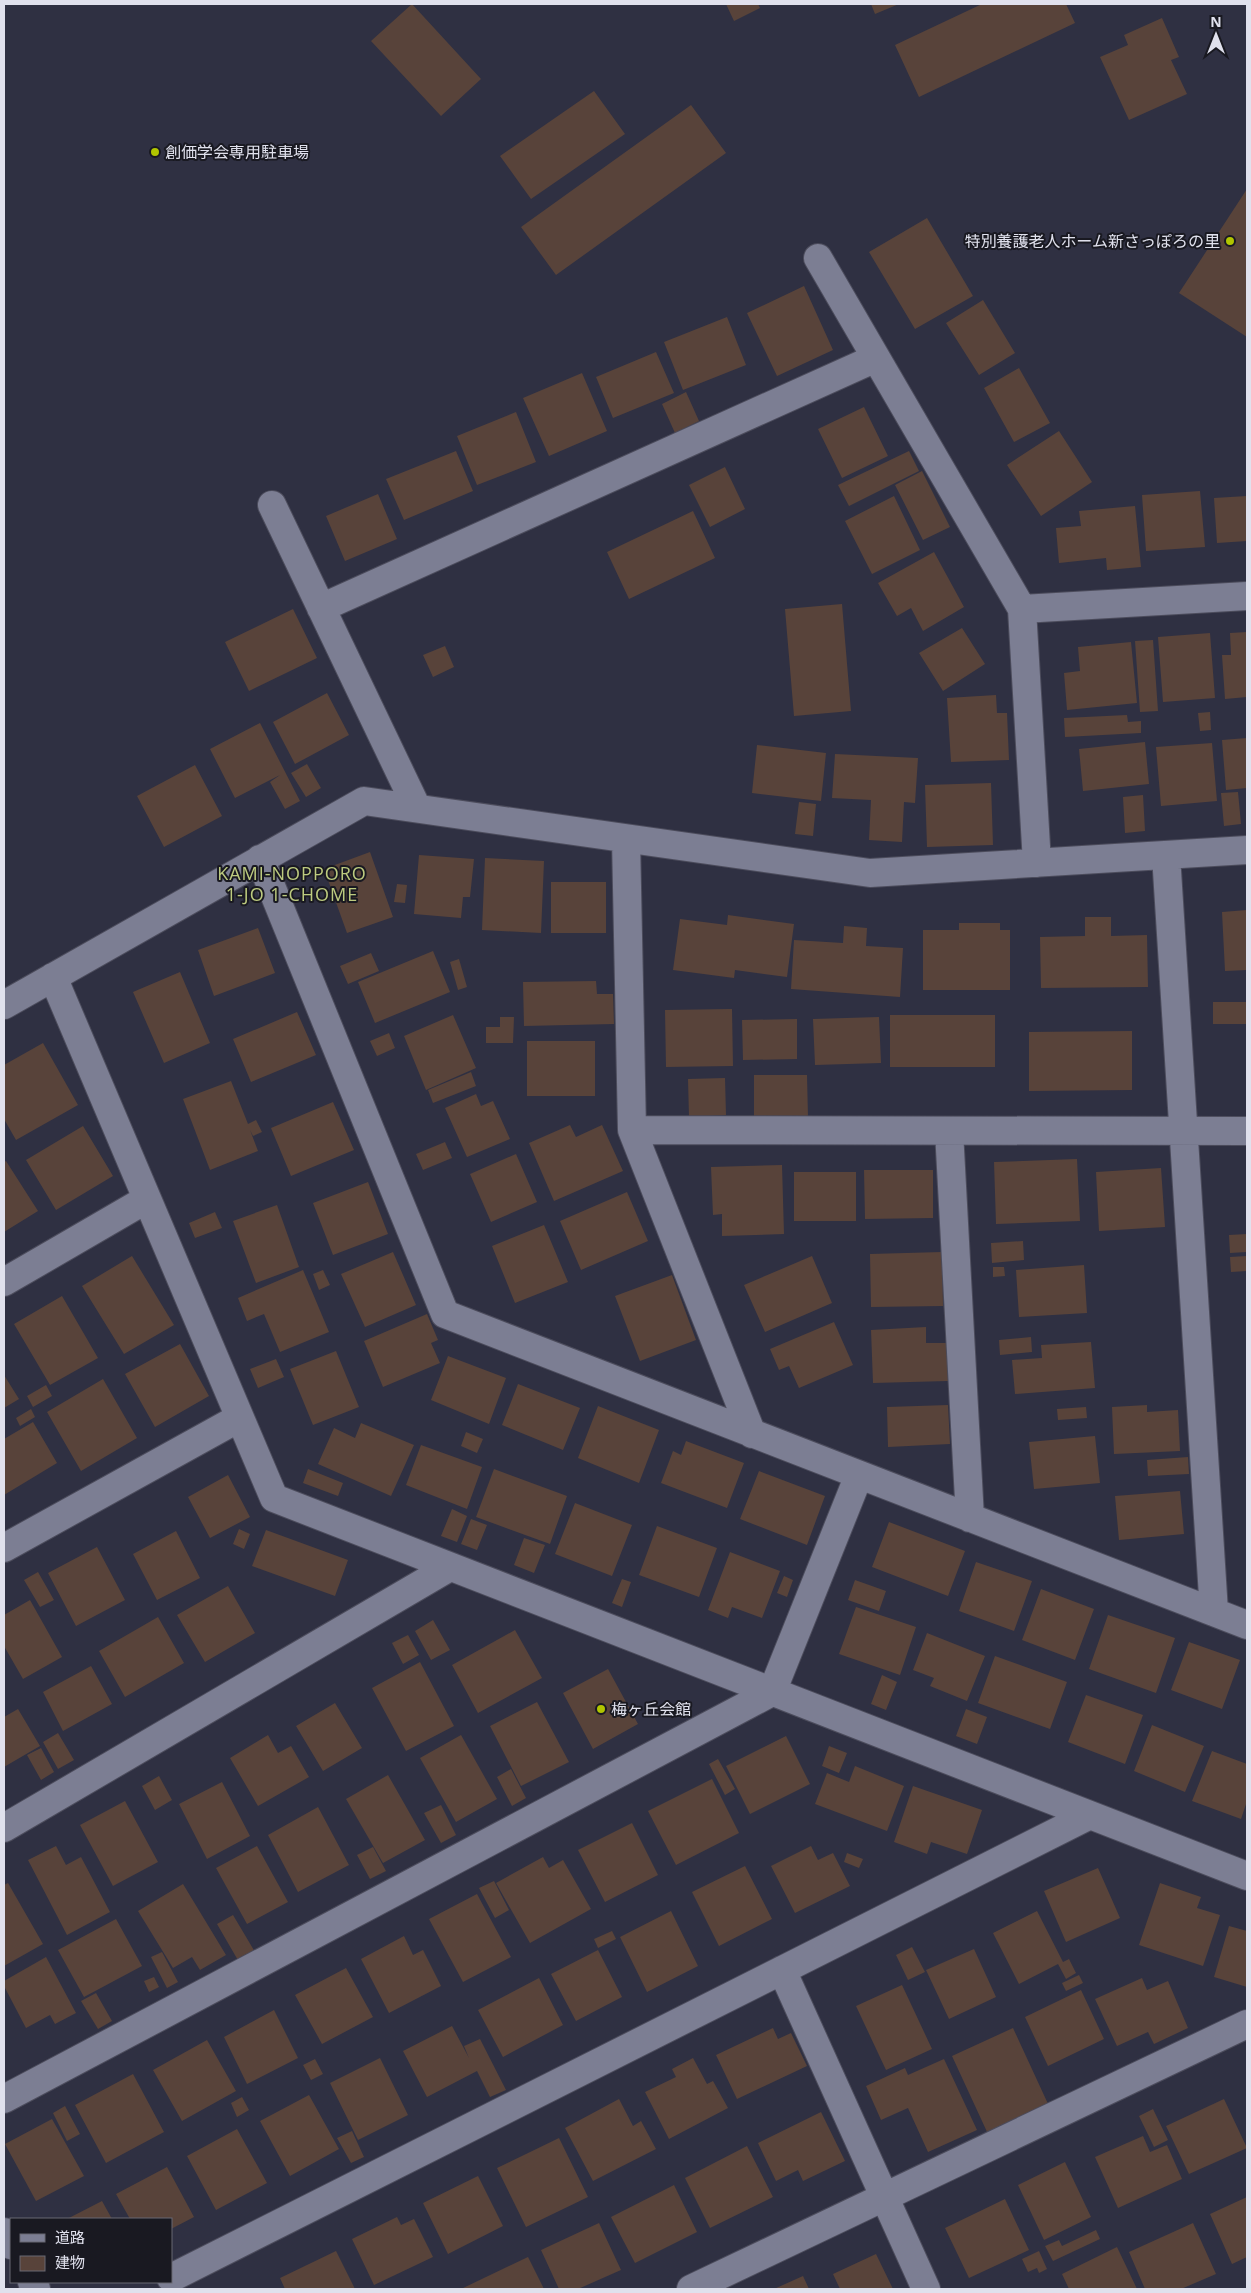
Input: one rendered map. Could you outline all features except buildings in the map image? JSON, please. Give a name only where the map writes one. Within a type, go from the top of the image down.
[{"type":"street","points":[[818,258],[1022,609],[1037,863]]},
{"type":"street","points":[[321,608],[876,358]]},
{"type":"street","points":[[272,504],[417,808]]},
{"type":"street","points":[[1022,609],[1247,596]]},
{"type":"street","points":[[4,1005],[364,801],[870,873],[1247,850]]},
{"type":"street","points":[[626,839],[632,1130],[752,1434]]},
{"type":"street","points":[[1166,855],[1214,1612]]},
{"type":"street","points":[[260,860],[445,1314],[1247,1625]]},
{"type":"street","points":[[53,977],[274,1498],[1247,1876]]},
{"type":"street","points":[[632,1130],[1247,1131]]},
{"type":"street","points":[[949,1131],[970,1518]]},
{"type":"street","points":[[4,1282],[147,1199]]},
{"type":"street","points":[[4,1548],[239,1418]]},
{"type":"street","points":[[4,2099],[772,1692],[859,1475]]},
{"type":"street","points":[[4,1828],[450,1567]]},
{"type":"street","points":[[172,2277],[1090,1815]]},
{"type":"street","points":[[782,1970],[926,2289]]},
{"type":"street","points":[[691,2289],[1247,2024]]},
{"type":"street","points":[[4,2232],[10,2243]]},
{"type":"street","points":[[150,2289],[163,2283]]},
{"type":"place","name":"創価学会専用駐車場","points":[[155,152]]},
{"type":"place","name":"特別養護老人ホーム新さっぽろの里","points":[[1230,241]]},
{"type":"place","name":"梅ヶ丘会館","points":[[601,1709]]},
{"type":"district","name":"KAMI-NOPPORO 1-JO 1-CHOME","points":[[292,884]]}]
